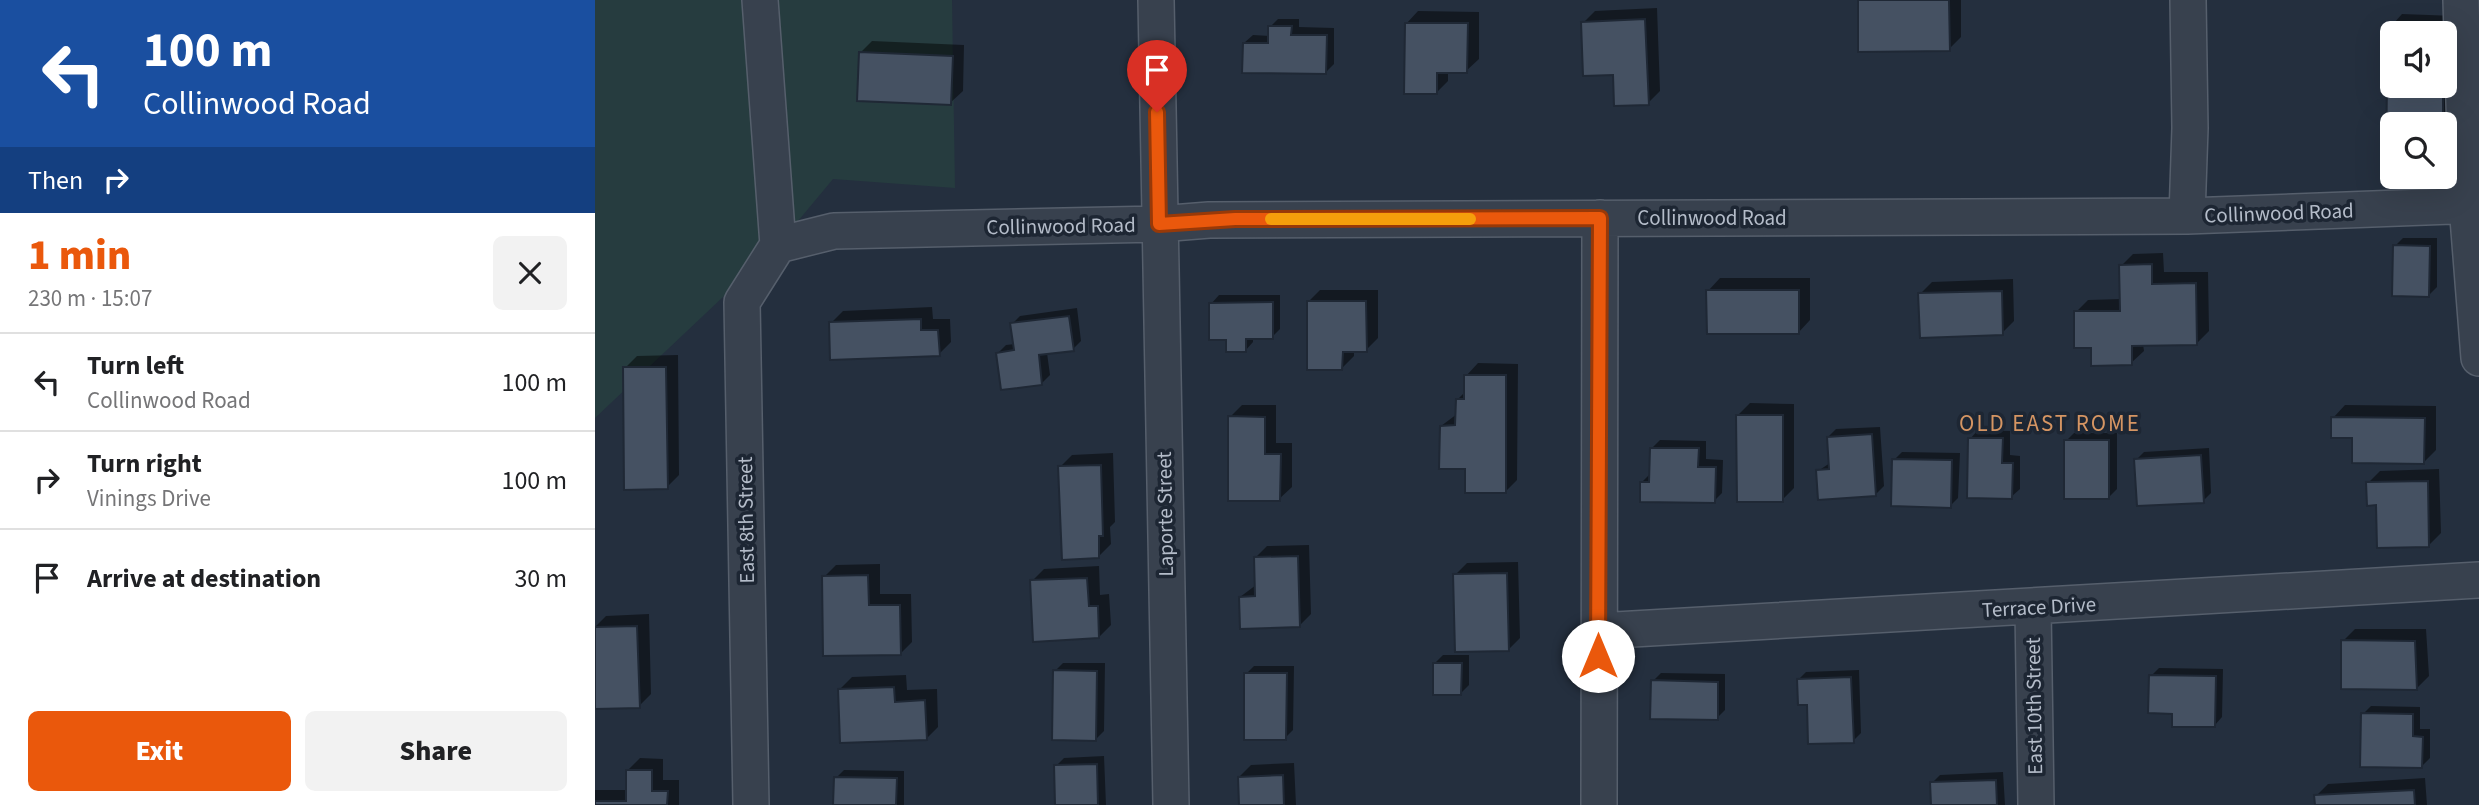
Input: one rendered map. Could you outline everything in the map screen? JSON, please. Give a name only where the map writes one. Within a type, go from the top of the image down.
[{"type":"street","points":[[760,0],[778,245]]},
{"type":"street","name":"Laporte Street","points":[[1156,0],[1171,805]]},
{"type":"street","points":[[2187,216],[2190,128],[2188,0]]},
{"type":"street","points":[[2461,0],[2479,358]]},
{"type":"street","name":"Collinwood Road","points":[[778,245],[834,231],[1159,224],[1249,219],[2187,216],[2473,205]]},
{"type":"street","points":[[1599,805],[1600,218]]},
{"type":"street","name":"East 8th Street","points":[[751,805],[742,302],[778,245]]},
{"type":"street","name":"Terrace Drive","points":[[1598,631],[2033,608],[2479,580]]},
{"type":"street","name":"East 10th Street","points":[[2033,608],[2036,805]]},
{"type":"green space","points":[[595,0],[952,0],[955,188],[833,179],[778,245],[595,418]]},
{"type":"building","points":[[1858,0],[1949,0],[1950,51],[1858,52]]},
{"type":"building","points":[[1645,19],[1649,105],[1614,106],[1613,75],[1583,76],[1581,22]]},
{"type":"building","points":[[1405,23],[1468,23],[1467,73],[1437,73],[1437,94],[1404,94]]},
{"type":"building","points":[[1268,26],[1292,26],[1291,35],[1327,35],[1326,74],[1242,73],[1243,43],[1268,43]]},
{"type":"building","points":[[859,52],[953,56],[951,105],[857,101]]},
{"type":"building","points":[[2387,98],[2443,98],[2443,112],[2387,112]]},
{"type":"building","points":[[2393,245],[2430,246],[2429,297],[2392,296]]},
{"type":"building","points":[[2152,264],[2152,284],[2196,283],[2197,345],[2132,346],[2132,365],[2091,366],[2091,348],[2074,348],[2074,311],[2120,311],[2119,265]]},
{"type":"building","points":[[1706,290],[1799,290],[1799,334],[1707,334]]},
{"type":"building","points":[[2002,291],[2003,335],[1920,338],[1918,293]]},
{"type":"building","points":[[1307,301],[1366,301],[1367,352],[1343,352],[1342,370],[1307,370]]},
{"type":"building","points":[[1273,302],[1273,339],[1246,339],[1246,352],[1226,352],[1226,340],[1209,340],[1209,303]]},
{"type":"building","points":[[1069,316],[1074,351],[1039,355],[1042,385],[1001,390],[996,353],[1014,350],[1010,323]]},
{"type":"building","points":[[921,319],[921,330],[938,330],[940,356],[830,360],[829,322]]},
{"type":"building","points":[[623,367],[666,367],[668,489],[624,490]]},
{"type":"building","points":[[1464,375],[1506,375],[1506,493],[1465,493],[1465,469],[1439,469],[1440,426],[1455,425],[1456,399],[1464,399]]},
{"type":"building","points":[[1736,415],[1783,415],[1783,502],[1737,502]]},
{"type":"building","points":[[1228,416],[1265,417],[1265,454],[1281,454],[1280,501],[1228,501]]},
{"type":"building","points":[[2331,417],[2425,418],[2424,464],[2352,463],[2352,438],[2331,438]]},
{"type":"building","points":[[1872,434],[1876,496],[1818,500],[1816,470],[1829,469],[1827,437]]},
{"type":"building","points":[[1968,438],[2003,438],[2002,463],[2013,463],[2012,499],[1967,498]]},
{"type":"building","points":[[2064,440],[2109,440],[2109,499],[2064,499]]},
{"type":"building","points":[[1650,448],[1699,448],[1698,467],[1716,467],[1715,503],[1640,502],[1640,482],[1649,482]]},
{"type":"building","points":[[2201,455],[2204,503],[2137,506],[2134,459]]},
{"type":"building","points":[[1892,459],[1952,460],[1951,508],[1891,506]]},
{"type":"building","points":[[1101,465],[1103,536],[1099,536],[1099,558],[1062,560],[1058,466]]},
{"type":"building","points":[[2428,481],[2429,547],[2377,548],[2376,505],[2367,506],[2366,482]]},
{"type":"building","points":[[1298,556],[1300,627],[1240,629],[1239,597],[1255,596],[1254,557]]},
{"type":"building","points":[[1507,573],[1509,651],[1455,652],[1453,574]]},
{"type":"building","points":[[868,575],[869,605],[900,605],[901,655],[823,656],[822,576]]},
{"type":"building","points":[[1087,578],[1089,606],[1098,606],[1099,638],[1033,642],[1030,580]]},
{"type":"building","points":[[637,626],[640,708],[595,709],[595,627]]},
{"type":"building","points":[[2341,640],[2415,641],[2417,690],[2341,689]]},
{"type":"building","points":[[1433,663],[1462,663],[1461,695],[1433,695]]},
{"type":"building","points":[[1053,670],[1097,671],[1096,741],[1052,740]]},
{"type":"building","points":[[1244,673],[1287,673],[1286,740],[1244,740]]},
{"type":"building","points":[[2149,675],[2216,676],[2215,727],[2172,727],[2172,714],[2148,713]]},
{"type":"building","points":[[1851,677],[1854,743],[1808,744],[1807,705],[1798,705],[1797,679]]},
{"type":"building","points":[[1651,680],[1718,682],[1718,720],[1650,719]]},
{"type":"building","points":[[894,687],[895,702],[925,700],[927,740],[840,743],[838,689]]},
{"type":"building","points":[[2361,713],[2413,714],[2413,736],[2423,737],[2422,768],[2360,767]]},
{"type":"building","points":[[1097,764],[1098,805],[1055,805],[1054,765]]},
{"type":"building","points":[[626,770],[652,770],[652,791],[668,791],[667,805],[595,805],[595,801],[626,801]]},
{"type":"building","points":[[1283,775],[1284,805],[1239,805],[1238,777]]},
{"type":"building","points":[[834,777],[897,778],[896,805],[833,805]]},
{"type":"building","points":[[1996,780],[1997,805],[1931,805],[1930,782]]},
{"type":"building","points":[[2414,790],[2415,805],[2315,805],[2314,795]]},
{"type":"slow traffic","points":[[1271,219],[1470,219]]},
{"type":"district","name":"OLD EAST ROME","points":[[2050,423]]},
{"type":"route","points":[[1157,112],[1159,224],[1235,219],[1563,221],[1600,218],[1598,656]]}]
